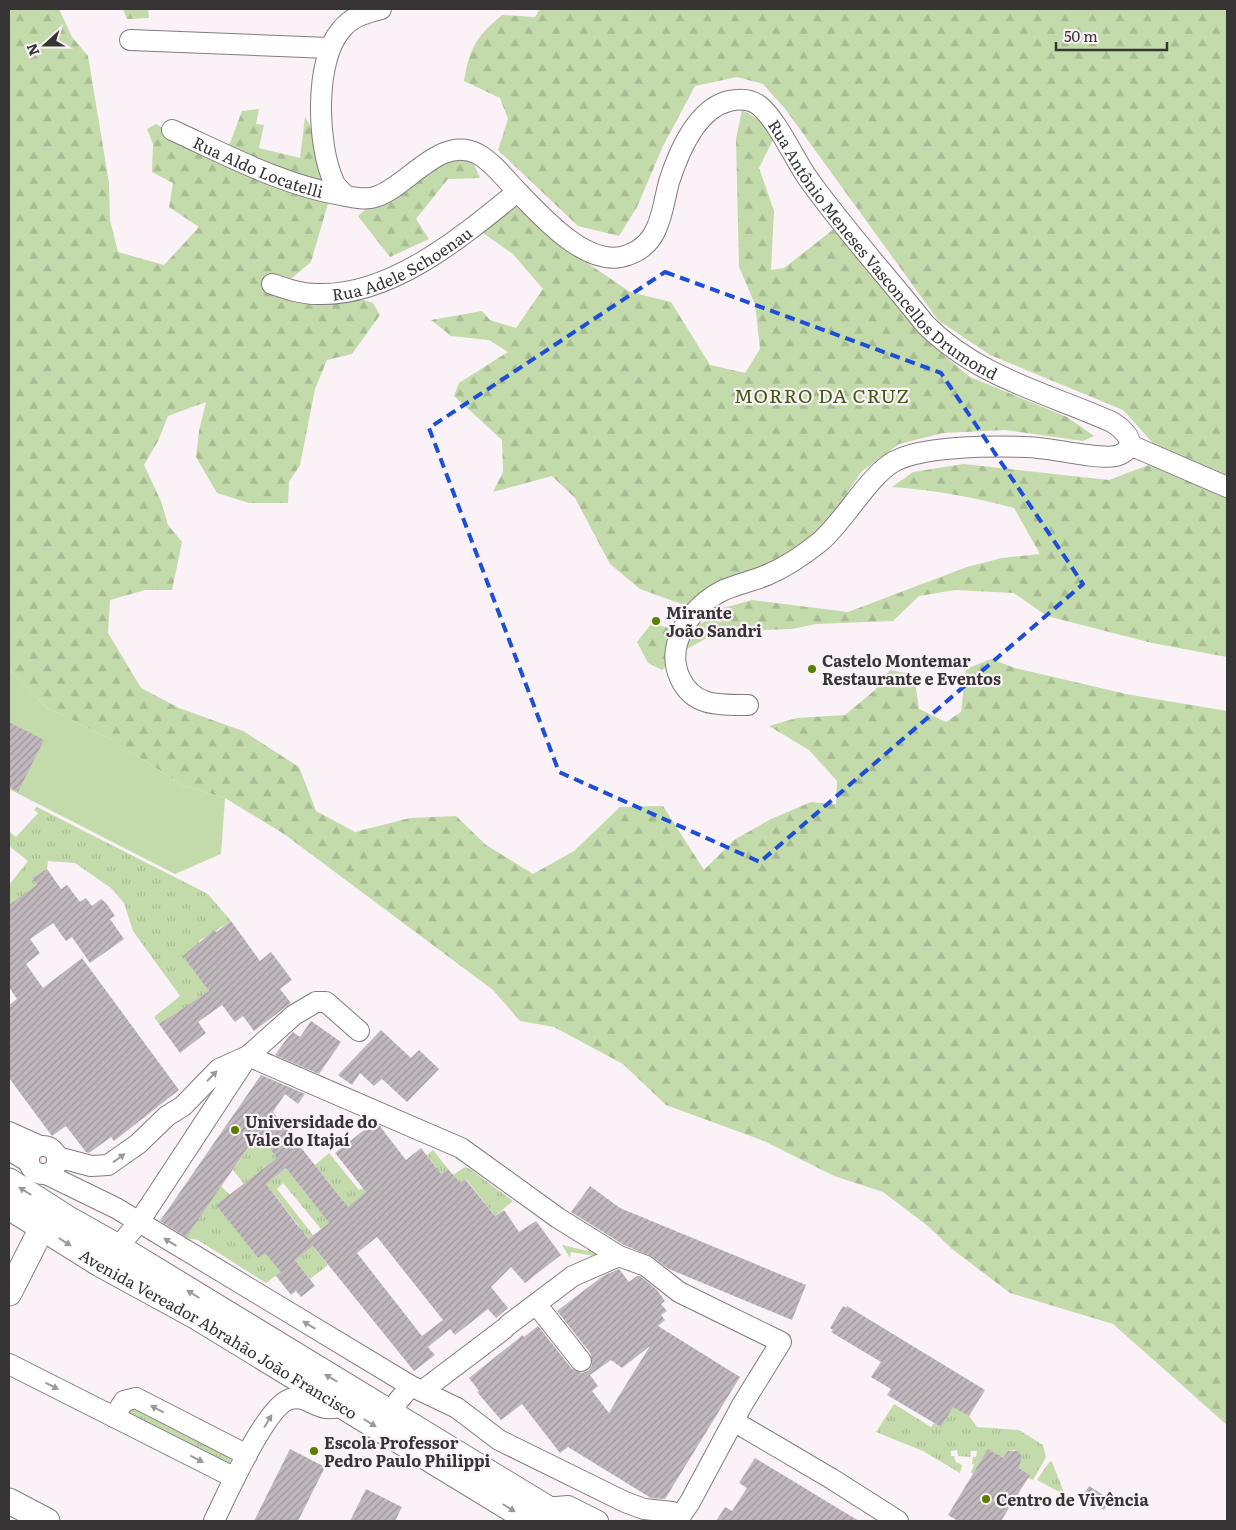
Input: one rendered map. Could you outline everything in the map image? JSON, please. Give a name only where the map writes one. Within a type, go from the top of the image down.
[{"type":"main road","name":"Avenida Vereador Abrahão João Francisco","points":[[9,1181],[139,1287],[197,1317],[345,1407],[538,1514],[568,1521]]},
{"type":"main road","name":"Avenida Vereador Abrahão João Francisco","points":[[9,1207],[56,1220],[118,1247],[392,1414],[538,1514]]},
{"type":"main road","points":[[9,1293],[56,1220]]},
{"type":"main road","points":[[9,1501],[47,1521]]},
{"type":"street","points":[[346,196],[335,184],[324,148],[323,78],[329,48],[341,30],[352,20],[364,13],[381,9]]},
{"type":"street","points":[[130,40],[329,48]]},
{"type":"street","name":"Rua Antônio Meneses Vasconcellos Drumond","points":[[346,196],[374,198],[390,191],[435,157],[449,151],[465,150],[478,154],[494,166],[517,192],[554,226],[588,252],[602,258],[628,256],[640,250],[650,241],[658,226],[678,158],[701,120],[724,102],[745,100],[757,104],[768,115],[806,176],[829,207],[925,324],[942,341],[964,357],[1000,376],[1112,422],[1121,428],[1130,444]]},
{"type":"street","name":"Rua Aldo Locatelli","points":[[172,130],[289,183],[316,191],[346,196]]},
{"type":"street","name":"Rua Adele Schoenau","points":[[272,284],[297,292],[317,294],[341,293],[368,286],[397,274],[446,247],[517,192]]},
{"type":"street","points":[[748,706],[710,704],[698,700],[685,688],[677,672],[674,652],[678,636],[691,617],[714,596],[724,590],[767,576],[800,557],[822,540],[851,509],[876,477],[895,461],[921,453],[957,449],[1026,447],[1114,456],[1122,454],[1130,444],[1227,486]]},
{"type":"street","points":[[118,1247],[139,1222],[248,1056],[294,1015],[316,1002],[326,1002],[359,1031]]},
{"type":"street","points":[[9,1132],[40,1146],[51,1148],[57,1157],[91,1166],[108,1166],[138,1144],[167,1116],[183,1106],[219,1069],[248,1056],[461,1148],[558,1218],[619,1256],[646,1266],[680,1292],[781,1342],[763,1369],[690,1502],[671,1520]]},
{"type":"street","points":[[29,1162],[32,1152],[40,1146]]},
{"type":"street","points":[[9,1150],[29,1162],[35,1171],[46,1174],[116,1208],[417,1389],[457,1408],[499,1440],[555,1469],[592,1484],[625,1502],[644,1509],[672,1512],[671,1520]]},
{"type":"street","points":[[46,1174],[55,1168],[57,1157]]},
{"type":"street","points":[[392,1414],[398,1401],[506,1327],[581,1271],[619,1256]]},
{"type":"street","points":[[536,1304],[581,1361]]},
{"type":"street","points":[[9,1364],[235,1478]]},
{"type":"street","points":[[114,1417],[124,1401],[136,1398],[247,1455]]},
{"type":"street","points":[[214,1521],[247,1455],[275,1408],[282,1402],[299,1398],[307,1399],[326,1408],[345,1407]]},
{"type":"street","points":[[735,1422],[832,1479],[898,1521]]},
{"type":"street","points":[[538,1514],[568,1506],[598,1521]]},
{"type":"highlighted area","points":[[665,272],[941,373],[1083,584],[760,862],[559,772],[429,428]]},
{"type":"green space","points":[[9,9],[59,9],[72,37],[88,56],[109,183],[110,220],[118,252],[164,265],[199,227],[169,207],[173,183],[152,172],[153,144],[147,129],[156,124],[216,160],[230,143],[242,111],[259,109],[256,124],[264,125],[259,148],[300,158],[305,117],[310,125],[329,200],[311,262],[280,288],[281,299],[354,297],[373,303],[380,315],[352,354],[327,360],[315,389],[300,465],[289,482],[288,503],[249,503],[217,493],[196,457],[199,431],[206,402],[168,416],[158,441],[144,465],[161,501],[168,525],[182,542],[172,590],[145,590],[110,600],[108,633],[141,688],[179,708],[243,731],[299,767],[316,811],[355,832],[410,818],[456,816],[486,845],[533,874],[574,851],[620,807],[663,806],[704,870],[734,840],[771,819],[811,802],[836,804],[837,781],[809,750],[769,726],[797,718],[845,715],[875,690],[890,670],[914,675],[919,709],[946,722],[961,712],[966,669],[991,659],[1015,668],[1126,694],[1227,711],[1227,1425],[1113,1324],[1010,1293],[952,1249],[929,1227],[883,1192],[834,1176],[764,1141],[666,1105],[623,1064],[554,1027],[520,1021],[493,990],[284,834],[225,798],[182,785],[114,741],[46,707],[9,669]]},
{"type":"green space","points":[[123,9],[148,9],[149,18],[127,19]]},
{"type":"green space","points":[[540,9],[1227,9],[1227,657],[1152,643],[1047,616],[1014,593],[955,590],[919,596],[893,621],[816,624],[792,629],[762,630],[707,638],[685,650],[662,670],[648,663],[637,642],[652,623],[669,628],[702,623],[723,608],[752,600],[848,612],[967,567],[1002,558],[1040,554],[1014,508],[953,494],[892,487],[913,472],[964,464],[1109,480],[1154,463],[1152,442],[1123,410],[990,355],[938,320],[786,110],[763,84],[737,77],[695,86],[663,146],[637,207],[619,236],[578,226],[498,150],[508,119],[500,98],[464,81],[472,51],[480,37],[493,23],[502,15],[535,17]]},
{"type":"green space","points":[[742,110],[764,122],[773,140],[759,168],[774,211],[771,270],[784,268],[839,225],[927,341],[970,377],[1067,417],[1094,436],[1083,441],[1005,430],[943,433],[899,444],[861,472],[827,524],[787,559],[687,606],[640,589],[610,564],[575,498],[552,476],[493,492],[503,472],[502,440],[454,396],[459,383],[508,352],[489,340],[451,336],[431,320],[482,311],[490,320],[516,328],[543,289],[513,254],[483,233],[509,201],[573,253],[630,292],[671,302],[710,365],[745,373],[760,349],[755,304],[739,267],[736,139]]},
{"type":"green space","points":[[448,156],[472,160],[480,178],[448,179],[416,219],[429,239],[390,257],[358,216],[374,202]]},
{"type":"green space","points":[[9,669],[46,707],[114,741],[182,785],[225,798],[221,854],[175,874],[9,789]]},
{"type":"green space","points":[[37,807],[208,894],[231,921],[199,941],[209,991],[159,1024],[154,1017],[180,996],[133,931],[124,903],[111,888],[75,863],[48,861],[47,869],[32,878],[37,885],[34,909],[46,928],[30,939],[9,910],[9,885],[28,861],[9,846],[9,831],[16,837],[38,813],[34,810]]},
{"type":"green space","points":[[260,1130],[264,1141],[282,1164],[266,1166],[244,1184],[233,1170]]},
{"type":"green space","points":[[433,1150],[448,1169],[441,1174],[427,1155]]},
{"type":"green space","points":[[329,1153],[359,1190],[363,1188],[366,1192],[346,1209],[342,1199],[315,1165]]},
{"type":"green space","points":[[465,1167],[513,1201],[495,1216],[466,1179],[453,1188],[453,1175]]},
{"type":"green space","points":[[286,1168],[329,1223],[321,1229],[283,1183],[277,1189],[313,1235],[295,1250],[299,1226],[266,1184]]},
{"type":"green space","points":[[221,1186],[230,1195],[217,1206],[258,1258],[272,1247],[281,1272],[266,1283],[198,1240],[185,1238]]},
{"type":"green space","points":[[590,1241],[600,1257],[571,1252],[570,1258],[562,1245],[588,1251]]},
{"type":"green space","points":[[313,1246],[328,1265],[310,1279],[295,1260]]},
{"type":"green space","points":[[927,1391],[969,1416],[977,1427],[1019,1430],[1043,1445],[1046,1457],[1033,1480],[1028,1478],[1029,1474],[1019,1468],[1022,1457],[1015,1450],[1008,1451],[1003,1458],[973,1474],[971,1472],[974,1465],[972,1464],[973,1457],[976,1457],[977,1451],[971,1451],[970,1457],[958,1456],[957,1450],[951,1451],[951,1456],[954,1456],[956,1462],[962,1465],[960,1473],[923,1451],[876,1432],[894,1404],[931,1427],[934,1423],[941,1427],[949,1413]]},
{"type":"green space","points":[[127,1404],[232,1457],[229,1464],[127,1414]]},
{"type":"green space","points":[[1050,1461],[1052,1462],[1065,1495],[1037,1480]]},
{"type":"building","points":[[9,722],[44,740],[18,792],[9,787]]},
{"type":"building","points":[[47,869],[61,889],[67,885],[80,902],[86,898],[92,906],[101,899],[106,903],[115,916],[110,919],[124,939],[90,963],[72,937],[66,941],[53,923],[30,939],[40,953],[26,964],[43,988],[82,958],[179,1090],[114,1141],[111,1137],[89,1153],[86,1152],[66,1126],[52,1136],[9,1078],[9,1005],[17,999],[9,987],[9,905],[37,885],[32,878]]},
{"type":"building","points":[[231,921],[260,961],[271,952],[292,980],[280,989],[291,1003],[254,1031],[243,1016],[235,1022],[222,1005],[198,1022],[206,1033],[180,1053],[159,1024],[209,991],[183,956],[214,930],[216,932]]},
{"type":"building","points":[[311,1021],[341,1042],[319,1074],[275,1055],[293,1032],[300,1037]]},
{"type":"building","points":[[381,1030],[411,1058],[419,1050],[439,1069],[407,1102],[382,1079],[374,1086],[360,1073],[352,1085],[338,1075]]},
{"type":"building","points":[[261,1075],[305,1094],[298,1104],[285,1094],[273,1112],[348,1207],[366,1192],[335,1153],[373,1123],[379,1125],[406,1160],[421,1148],[441,1174],[448,1169],[460,1183],[465,1179],[495,1216],[504,1210],[519,1232],[536,1221],[561,1255],[525,1283],[511,1267],[491,1287],[508,1308],[496,1318],[488,1309],[455,1335],[450,1329],[428,1347],[435,1355],[414,1371],[313,1246],[295,1260],[315,1286],[301,1297],[296,1291],[291,1295],[276,1276],[281,1272],[265,1253],[258,1258],[216,1205],[277,1158],[258,1133],[186,1237],[160,1221]],"holes":[[[286,1168],[329,1223],[308,1239],[266,1184]],[[377,1237],[443,1320],[422,1336],[357,1253]]]},
{"type":"building","points":[[590,1186],[620,1208],[806,1285],[792,1320],[669,1269],[653,1257],[624,1245],[571,1212]]},
{"type":"building","points":[[619,1269],[629,1282],[640,1276],[657,1290],[665,1301],[661,1304],[667,1311],[661,1315],[665,1320],[658,1326],[740,1377],[665,1499],[651,1498],[568,1447],[560,1453],[522,1404],[501,1420],[477,1392],[479,1391],[469,1378],[522,1335],[524,1337],[538,1326],[572,1369],[582,1373],[588,1371],[592,1365],[591,1354],[557,1311],[603,1276]],"holes":[[[650,1346],[609,1413],[592,1391],[598,1386],[590,1375],[611,1360],[622,1368]]]},
{"type":"building","points":[[843,1306],[846,1308],[847,1306],[985,1390],[969,1416],[953,1407],[941,1427],[887,1395],[891,1389],[871,1377],[881,1362],[831,1332],[833,1330],[830,1328]]},
{"type":"building","points":[[290,1449],[325,1467],[298,1521],[254,1521]]},
{"type":"building","name":"Centro de Vivência","points":[[988,1449],[1003,1458],[1008,1451],[1018,1451],[1022,1457],[1019,1468],[1030,1475],[1001,1521],[958,1521],[948,1515]]},
{"type":"building","points":[[755,1458],[859,1521],[716,1521],[725,1507],[732,1511],[747,1488],[739,1483]]},
{"type":"building","points":[[1089,1486],[1111,1500],[1104,1510],[1082,1497]]},
{"type":"building","points":[[366,1489],[402,1507],[395,1521],[350,1521]]},
{"type":"place","name":"Mirante João Sandri","points":[[656,621]]},
{"type":"place","name":"Castelo Montemar Restaurante e Eventos","points":[[812,669]]},
{"type":"place","name":"Universidade do Vale do Itajaí","points":[[235,1130]]},
{"type":"place","name":"Escola Professor Pedro Paulo Philippi","points":[[314,1451]]},
{"type":"place","name":"Centro de Vivência","points":[[986,1499]]},
{"type":"district","name":"MORRO DA CRUZ","points":[[822,395]]}]
